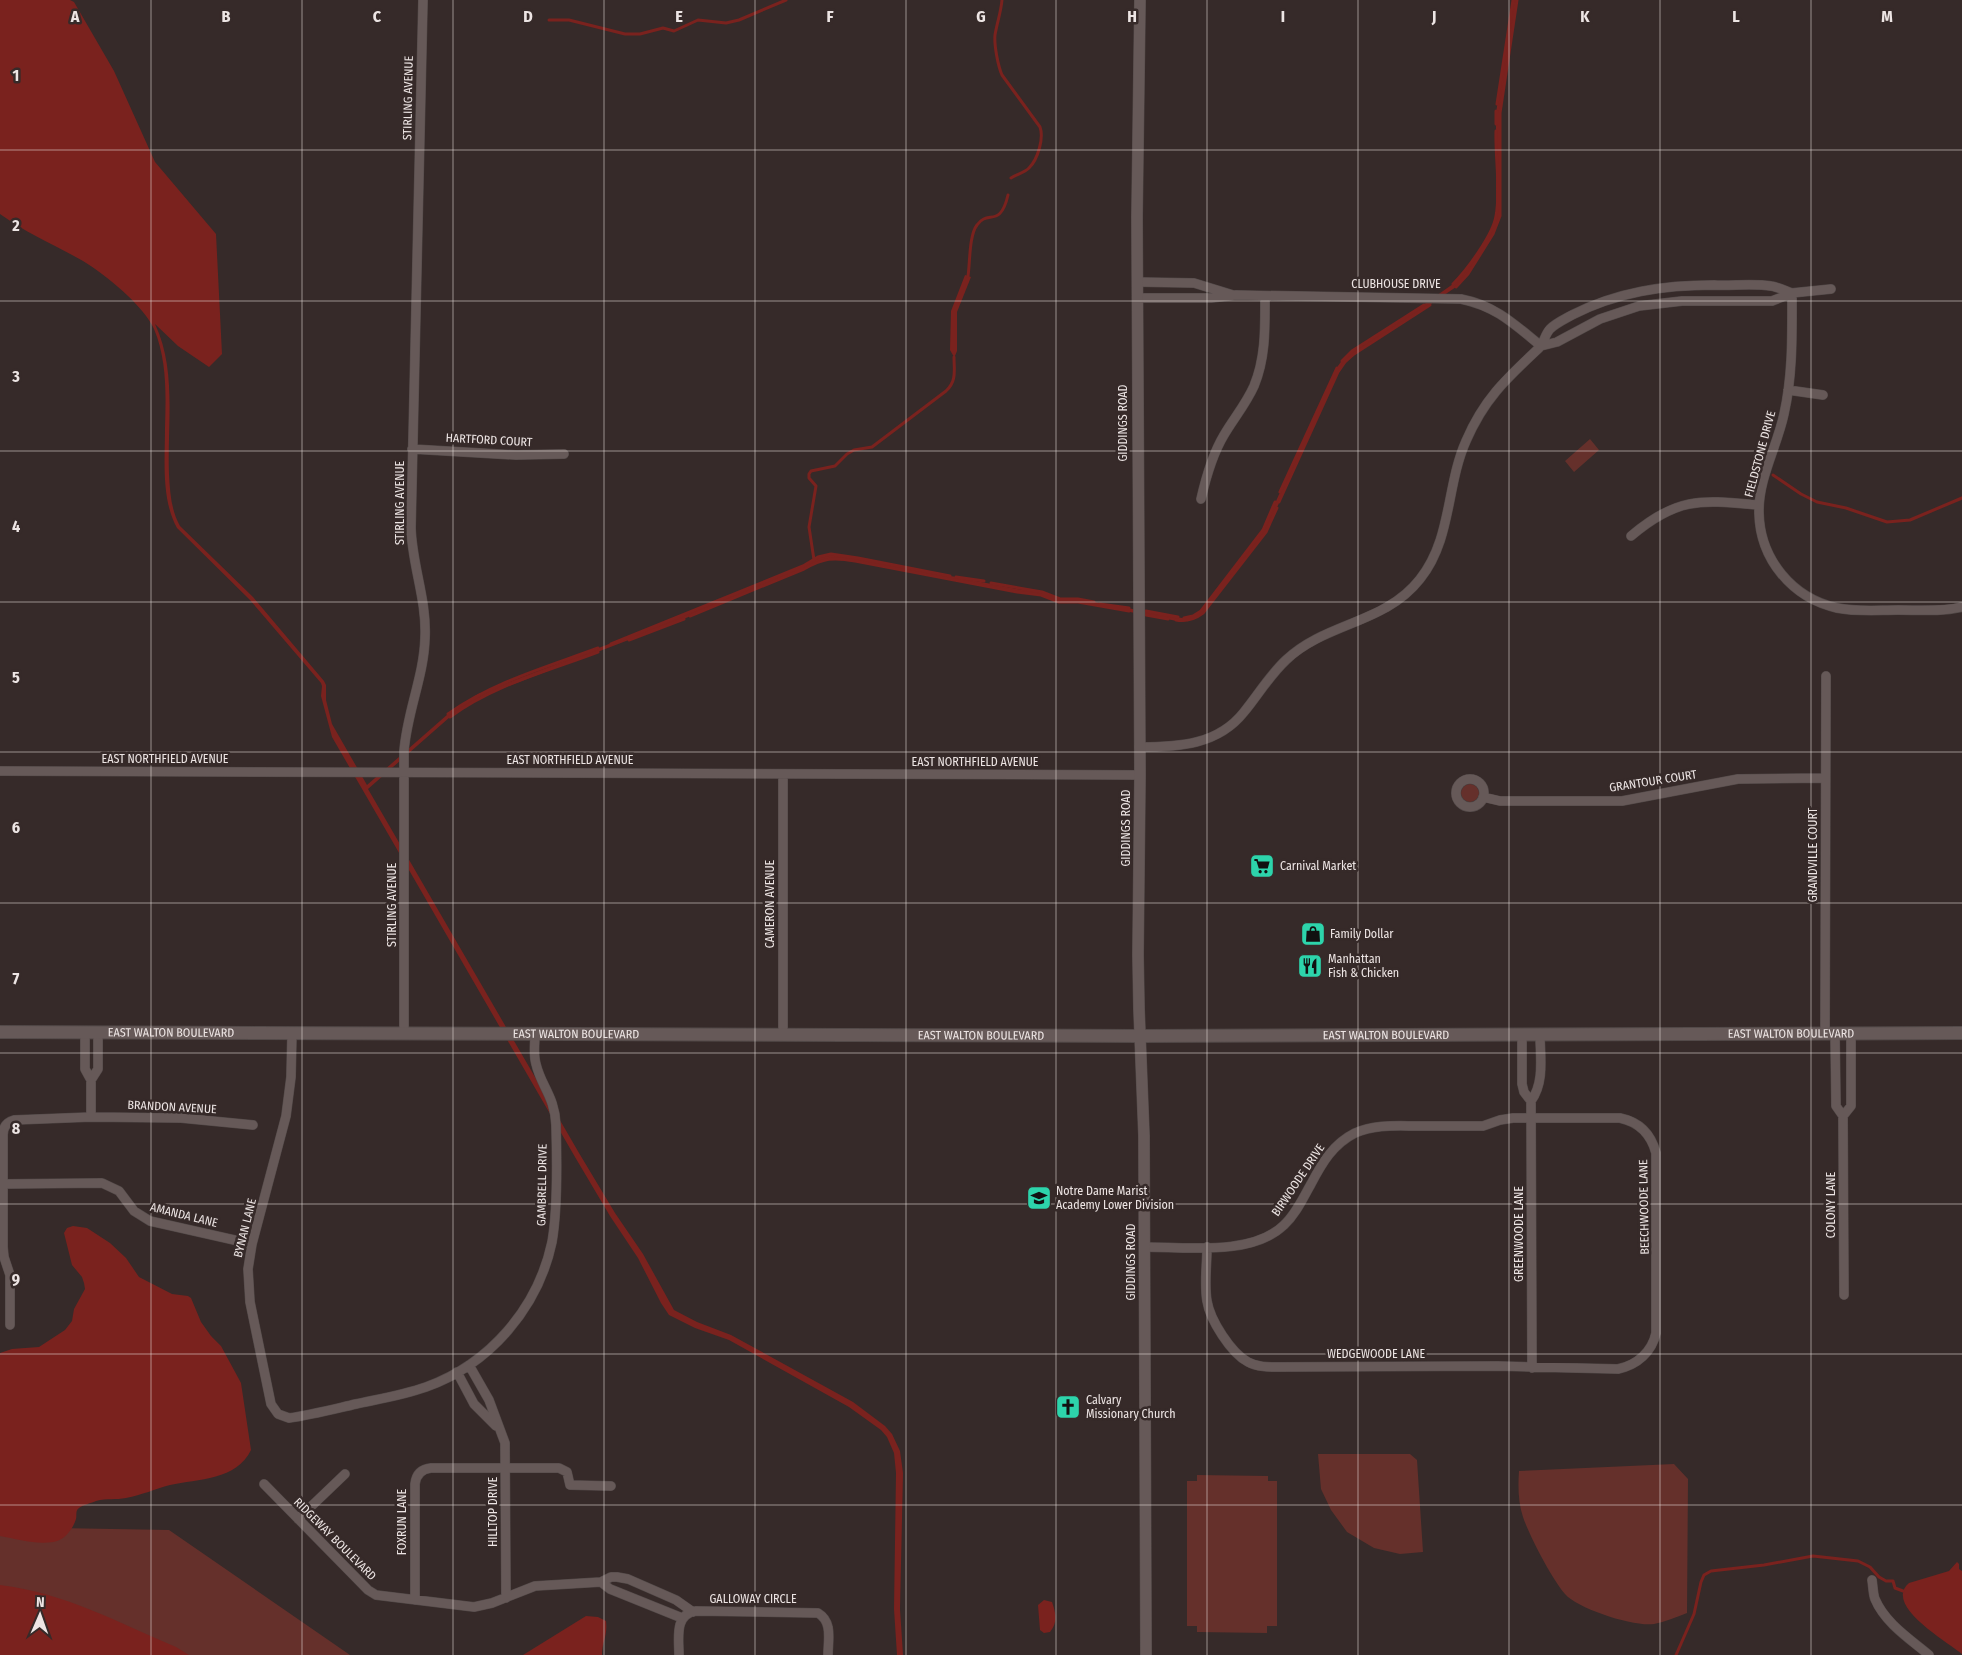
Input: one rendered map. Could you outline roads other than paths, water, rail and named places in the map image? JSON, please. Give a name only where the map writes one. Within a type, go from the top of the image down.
[{"type":"main road","name":"EAST WALTON BOULEVARD","points":[[0,1032],[1140,1036],[1962,1033]]},
{"type":"street","name":"STIRLING AVENUE","points":[[404,1033],[404,772],[406,732],[421,670],[425,636],[424,605],[411,538],[423,0]]},
{"type":"street","name":"GIDDINGS ROAD","points":[[1140,0],[1137,282],[1140,747],[1138,955],[1144,1136],[1146,1655]]},
{"type":"street","name":"CLUBHOUSE DRIVE","points":[[1137,282],[1194,283],[1236,296]]},
{"type":"street","points":[[1720,285],[1720,301]]},
{"type":"street","points":[[1140,747],[1193,744],[1221,732],[1239,718],[1272,674],[1298,650],[1329,631],[1383,610],[1412,588],[1427,569],[1440,544],[1456,468],[1475,422],[1488,400],[1505,379],[1541,346],[1549,330],[1594,305],[1624,294],[1658,288],[1720,285],[1772,286],[1792,293]]},
{"type":"street","points":[[1658,288],[1660,302]]},
{"type":"street","points":[[1541,346],[1557,342],[1600,319],[1628,309],[1660,302],[1772,301],[1792,293],[1831,289]]},
{"type":"street","name":"FIELDSTONE DRIVE","points":[[1792,293],[1792,356],[1788,390],[1781,428],[1762,486],[1759,505],[1761,532],[1771,558],[1785,578],[1810,598],[1829,606],[1847,610],[1936,610],[1962,607]]},
{"type":"street","name":"CLUBHOUSE DRIVE","points":[[1137,298],[1265,296],[1461,299],[1484,305],[1502,314],[1541,346]]},
{"type":"street","points":[[1201,500],[1215,451],[1248,399],[1259,371],[1265,338],[1265,296]]},
{"type":"street","points":[[1594,305],[1600,319]]},
{"type":"street","points":[[1788,390],[1823,394]]},
{"type":"street","name":"HARTFORD COURT","points":[[412,449],[516,455],[564,454]]},
{"type":"street","points":[[1631,536],[1650,520],[1684,505],[1712,502],[1759,505]]},
{"type":"street","name":"GRANDVILLE COURT","points":[[1826,676],[1830,1034]]},
{"type":"street","name":"EAST NORTHFIELD AVENUE","points":[[0,771],[1140,775]]},
{"type":"street","name":"CAMERON AVENUE","points":[[783,774],[783,1035]]},
{"type":"street","name":"GRANTOUR COURT","points":[[1483,797],[1500,801],[1617,801],[1731,780],[1826,778]]},
{"type":"street","points":[[91,1032],[85,1069],[91,1080],[91,1117]]},
{"type":"street","name":"BYNAN LANE","points":[[291,1418],[280,1415],[271,1404],[249,1296],[248,1269],[252,1244],[286,1116],[291,1078],[292,1033]]},
{"type":"street","name":"GAMBRELL DRIVE","points":[[291,1418],[404,1393],[434,1384],[469,1366],[497,1343],[519,1317],[539,1282],[552,1242],[555,1210],[555,1117],[550,1096],[536,1065],[535,1034]]},
{"type":"street","name":"GREENWOODE LANE","points":[[1522,1034],[1522,1084],[1524,1092],[1531,1101]]},
{"type":"street","name":"GREENWOODE LANE","points":[[1532,1368],[1531,1101],[1540,1084],[1540,1034]]},
{"type":"street","name":"COLONY LANE","points":[[1830,1034],[1836,1106],[1843,1116],[1844,1295]]},
{"type":"street","name":"COLONY LANE","points":[[1843,1116],[1851,1106],[1851,1034]]},
{"type":"street","name":"BRANDON AVENUE","points":[[3,1184],[3,1132],[8,1123],[14,1120],[91,1117],[181,1118],[252,1125]]},
{"type":"street","name":"BIRWOODE DRIVE","points":[[1144,1247],[1247,1245],[1266,1238],[1279,1229],[1295,1212],[1330,1152],[1344,1140],[1362,1130],[1381,1126],[1483,1126],[1500,1120],[1531,1118]]},
{"type":"street","name":"BEECHWOODE LANE","points":[[1531,1118],[1623,1118],[1641,1127],[1650,1138],[1654,1147],[1656,1160],[1657,1326],[1652,1345],[1643,1356],[1633,1363]]},
{"type":"street","name":"AMANDA LANE","points":[[3,1184],[102,1183],[119,1191],[134,1211],[150,1222],[252,1244]]},
{"type":"street","points":[[3,1184],[3,1252],[10,1275],[10,1325]]},
{"type":"street","name":"WEDGEWOODE LANE","points":[[1207,1247],[1207,1297],[1210,1312],[1218,1327],[1235,1350],[1244,1359],[1253,1364],[1278,1367],[1498,1366],[1610,1370],[1623,1368],[1633,1363]]},
{"type":"street","name":"HILLTOP DRIVE","points":[[469,1366],[489,1400],[505,1443],[506,1598]]},
{"type":"street","name":"HILLTOP DRIVE","points":[[457,1372],[474,1404],[498,1428]]},
{"type":"street","name":"FOXRUN LANE","points":[[415,1600],[415,1484],[417,1475],[427,1468],[506,1468]]},
{"type":"street","points":[[506,1468],[559,1468],[567,1472],[570,1486],[611,1486]]},
{"type":"street","points":[[298,1519],[345,1474]]},
{"type":"street","name":"RIDGEWAY BOULEVARD","points":[[264,1484],[371,1592],[379,1596],[470,1607],[486,1605],[539,1586],[601,1582],[614,1577],[628,1579],[676,1600],[693,1612]]},
{"type":"street","points":[[1872,1580],[1875,1598],[1881,1610],[1896,1628],[1929,1655]]},
{"type":"street","points":[[601,1582],[610,1589],[682,1618],[679,1624],[679,1655]]},
{"type":"street","name":"GALLOWAY CIRCLE","points":[[682,1618],[693,1612],[818,1613],[828,1624],[828,1655]]},
{"type":"waterway","points":[[549,20],[569,20],[625,34],[640,34],[663,28],[674,31],[698,20],[726,23],[739,20],[786,0]]},
{"type":"waterway","points":[[1002,0],[995,35],[999,66],[1002,75],[1040,127],[1041,132],[1039,148],[1032,164],[1025,171],[1011,178]]},
{"type":"waterway","points":[[1497,104],[1513,0]]},
{"type":"waterway","points":[[1456,287],[1468,274],[1493,234],[1500,216],[1500,113],[1517,0]]},
{"type":"waterway","points":[[1496,111],[1496,124]]},
{"type":"waterway","points":[[1453,284],[1479,252],[1494,224],[1498,196],[1496,131]]},
{"type":"waterway","points":[[968,276],[974,230],[985,218],[994,217],[1001,212],[1008,195]]},
{"type":"waterway","points":[[1342,361],[1352,351],[1424,305]]},
{"type":"waterway","points":[[1279,502],[1338,372],[1345,362],[1354,354],[1430,305]]},
{"type":"waterway","points":[[814,560],[809,527],[816,486],[809,478],[811,471],[835,466],[854,450],[872,447],[946,391],[953,379],[954,357]]},
{"type":"waterway","points":[[1280,492],[1337,368]]},
{"type":"waterway","points":[[1773,475],[1801,494],[1817,502],[1846,508],[1887,522],[1910,520],[1962,498]]},
{"type":"waterway","points":[[1184,618],[1193,616],[1201,611],[1263,530],[1275,502]]},
{"type":"waterway","points":[[1176,620],[1191,620],[1203,613],[1266,532],[1277,508]]},
{"type":"waterway","points":[[611,644],[803,566],[818,557],[831,554],[950,576]]},
{"type":"waterway","points":[[690,616],[829,559],[855,561],[1041,595],[1059,602],[1078,602],[1129,611]]},
{"type":"waterway","points":[[956,577],[984,581]]},
{"type":"waterway","points":[[991,583],[1042,592],[1060,599],[1078,599],[1094,602]]},
{"type":"waterway","points":[[1100,604],[1129,608]]},
{"type":"waterway","points":[[1146,611],[1178,617]]},
{"type":"waterway","points":[[1146,615],[1168,619]]},
{"type":"waterway","points":[[629,640],[684,619]]},
{"type":"waterway","points":[[448,714],[502,684],[598,648]]},
{"type":"waterway","points":[[450,717],[484,696],[503,687],[598,652]]},
{"type":"waterway","points":[[1676,1655],[1694,1614],[1701,1582],[1704,1575],[1711,1571],[1764,1565],[1813,1556],[1858,1561],[1870,1567],[1879,1577],[1886,1581],[1893,1581],[1895,1588],[1903,1591]]},
{"type":"place","name":"Carnival Market","points":[[1262,866]]},
{"type":"place","name":"Family Dollar","points":[[1313,934]]},
{"type":"place","name":"Manhattan Fish & Chicken","points":[[1310,966]]},
{"type":"place","name":"Notre Dame Marist Academy Lower Division","points":[[1039,1198]]},
{"type":"place","name":"Calvary Missionary Church","points":[[1068,1407]]}]
